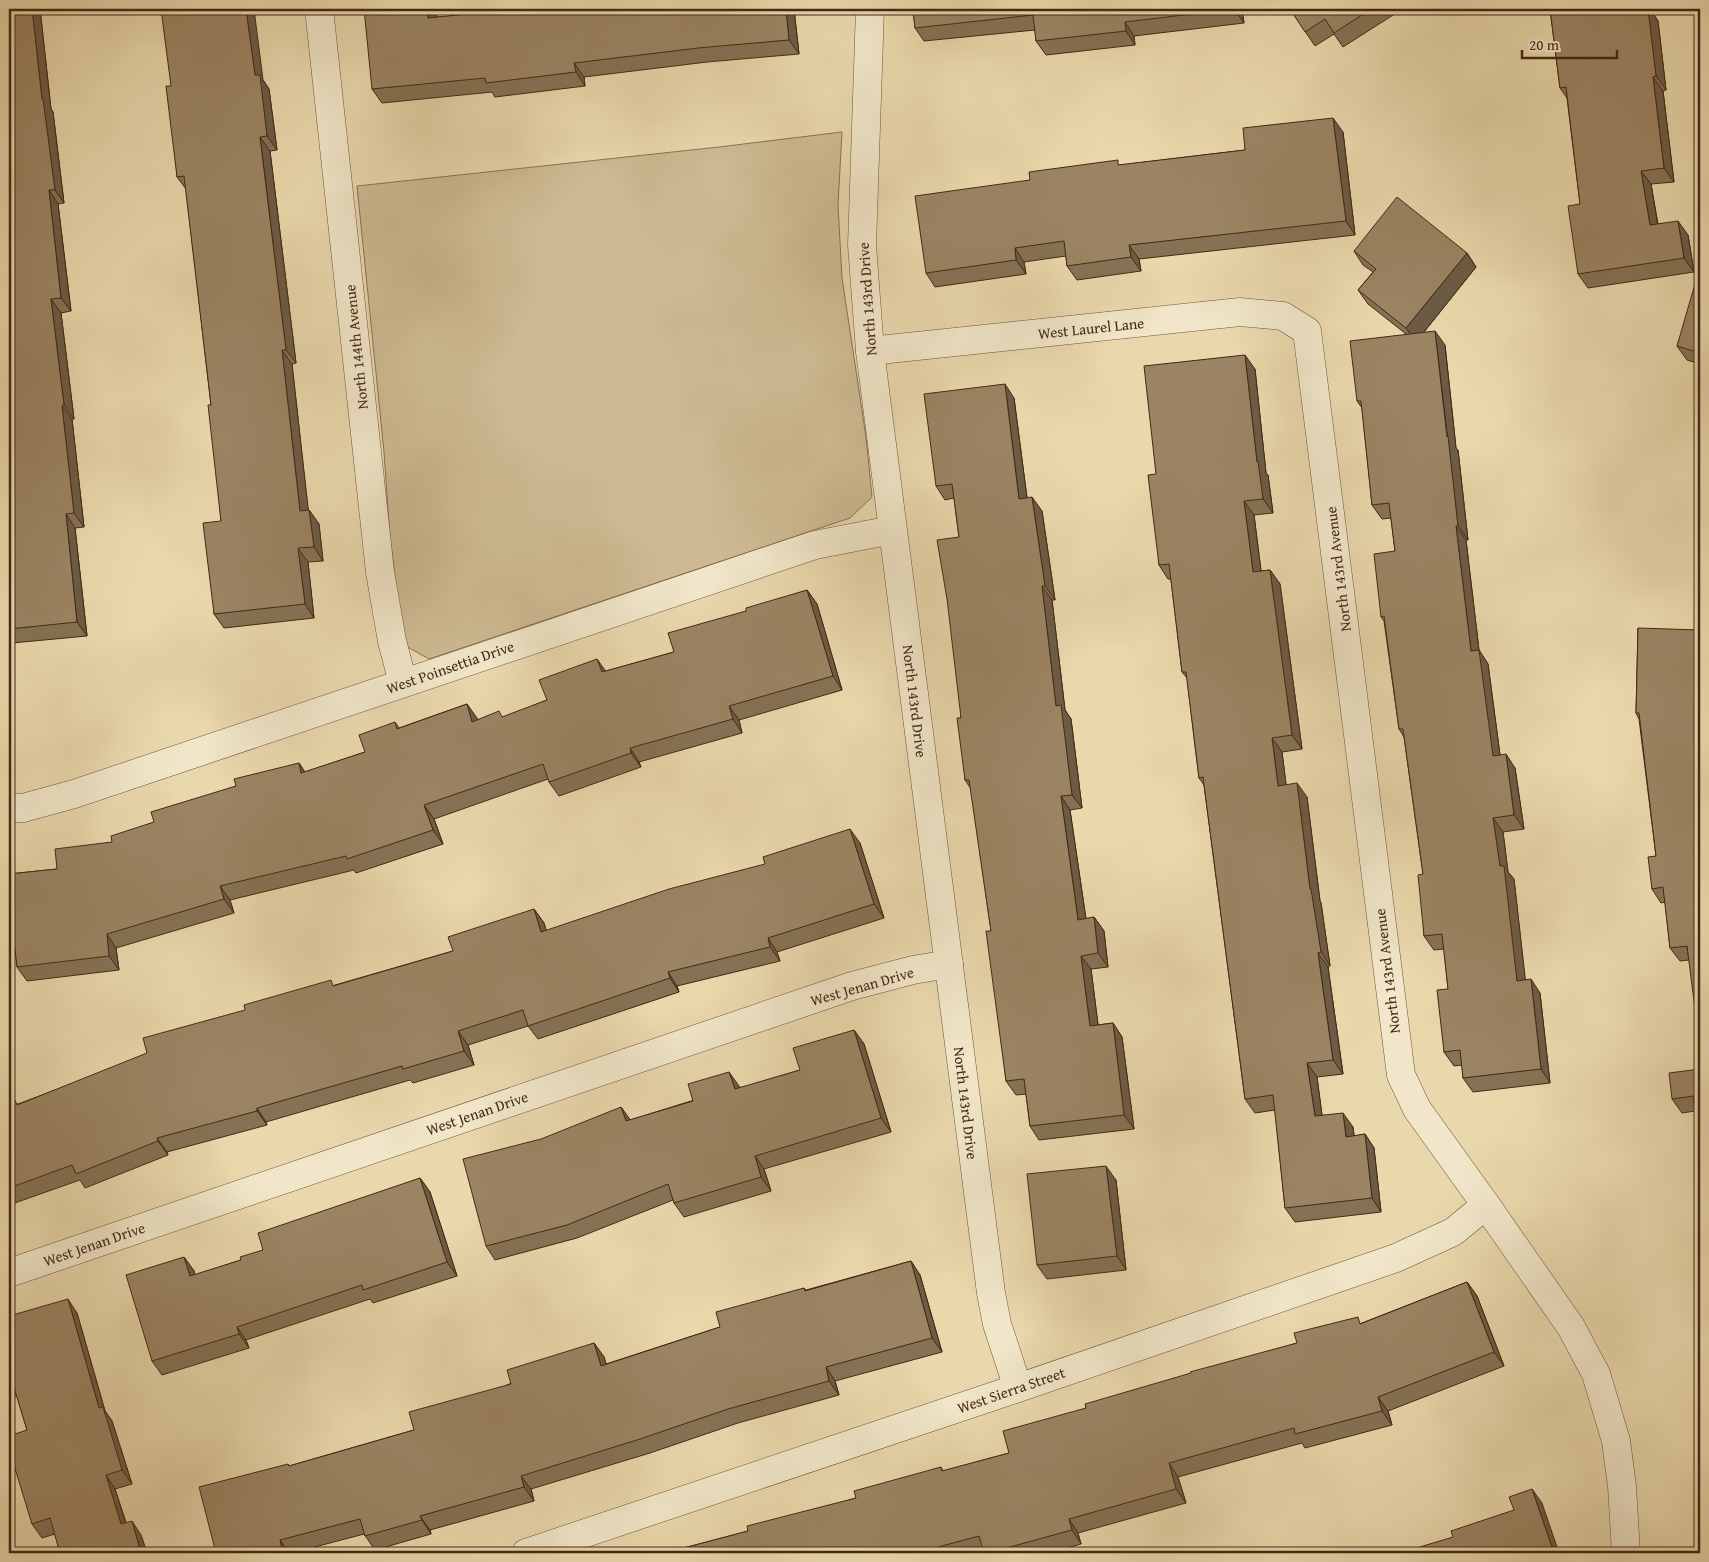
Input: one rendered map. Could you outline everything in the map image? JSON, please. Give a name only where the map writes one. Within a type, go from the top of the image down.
[{"type":"street","name":"North 144th Avenue","points":[[319,9],[380,572],[403,683]]},
{"type":"street","name":"North 143rd Drive","points":[[870,9],[862,245],[870,351],[990,1293],[997,1324],[1018,1388]]},
{"type":"street","name":"West Laurel Lane","points":[[870,351],[1240,312],[1283,316],[1307,331]]},
{"type":"street","name":"North 143rd Avenue","points":[[1307,331],[1402,1075],[1417,1109],[1571,1327],[1596,1374],[1616,1441],[1622,1486],[1626,1553]]},
{"type":"street","name":"West Poinsettia Drive","points":[[9,808],[23,808],[74,794],[815,545],[892,530]]},
{"type":"street","name":"West Jenan Drive","points":[[9,1273],[852,986],[906,972],[949,964]]},
{"type":"street","name":"West Sierra Street","points":[[526,1553],[1018,1388],[1396,1258],[1453,1232],[1486,1205]]},
{"type":"shaded area","points":[[842,132],[838,205],[842,278],[866,437],[872,497],[850,518],[429,659],[404,645],[390,538],[384,452],[357,186]]},
{"type":"building","points":[[9,9],[32,9],[55,190],[49,190],[61,298],[51,299],[64,405],[62,406],[74,513],[66,514],[77,622],[9,629]]},
{"type":"building","points":[[161,9],[246,9],[255,75],[260,75],[267,136],[260,137],[286,350],[282,350],[300,511],[309,510],[314,547],[298,548],[305,604],[214,614],[203,523],[221,521],[208,405],[211,405],[184,176],[177,177],[166,86],[171,86]]},
{"type":"building","points":[[364,9],[427,9],[428,18],[477,13],[476,9],[786,9],[789,40],[698,48],[574,63],[576,72],[486,83],[485,78],[372,89]]},
{"type":"building","points":[[913,9],[1234,9],[1125,22],[1126,31],[1036,41],[1033,15],[915,28]]},
{"type":"building","points":[[1290,9],[1371,9],[1334,33],[1325,19],[1305,32]]},
{"type":"building","points":[[1550,9],[1648,9],[1656,76],[1653,77],[1664,168],[1641,171],[1650,225],[1678,221],[1684,258],[1578,274],[1568,206],[1580,204],[1566,87],[1560,88]]},
{"type":"building","points":[[1333,118],[1346,221],[1129,245],[1131,257],[1067,266],[1064,241],[1015,248],[1016,260],[926,273],[915,196],[1030,180],[1029,172],[1118,160],[1118,165],[1245,150],[1243,128]]},
{"type":"building","points":[[1397,197],[1467,253],[1406,328],[1358,290],[1376,269],[1354,251]]},
{"type":"building","points":[[1697,277],[1700,278],[1700,353],[1677,346]]},
{"type":"building","points":[[1435,331],[1471,651],[1479,650],[1493,756],[1506,754],[1514,815],[1493,818],[1500,866],[1504,866],[1517,981],[1531,979],[1541,1069],[1463,1078],[1460,1050],[1444,1052],[1437,990],[1448,989],[1442,934],[1424,936],[1418,875],[1423,874],[1403,729],[1399,729],[1384,616],[1381,617],[1374,554],[1395,551],[1389,503],[1372,505],[1361,401],[1357,401],[1350,341]]},
{"type":"building","points":[[1245,355],[1263,499],[1244,501],[1253,572],[1270,570],[1292,735],[1272,738],[1278,786],[1297,783],[1310,889],[1321,952],[1318,953],[1333,1060],[1307,1063],[1315,1116],[1343,1113],[1346,1137],[1365,1134],[1372,1198],[1285,1208],[1273,1095],[1245,1099],[1203,777],[1199,778],[1186,672],[1182,672],[1169,564],[1159,565],[1148,475],[1156,474],[1144,366]]},
{"type":"building","points":[[1005,384],[1019,499],[1032,497],[1045,586],[1042,586],[1056,706],[1061,705],[1072,795],[1061,796],[1078,920],[1094,917],[1098,953],[1081,956],[1090,1026],[1113,1023],[1124,1115],[1030,1126],[1024,1079],[1006,1081],[986,931],[991,931],[969,780],[965,780],[957,718],[961,718],[947,599],[937,540],[959,537],[952,484],[936,486],[924,394]]},
{"type":"building","points":[[1700,523],[1700,537],[1696,524]]},
{"type":"building","points":[[807,590],[833,676],[729,706],[733,719],[630,748],[631,753],[549,782],[543,764],[424,805],[433,830],[347,859],[346,856],[220,886],[224,899],[107,934],[109,956],[17,967],[13,932],[9,932],[9,874],[57,869],[55,849],[112,842],[111,836],[154,822],[151,812],[236,786],[234,779],[299,763],[301,773],[365,752],[359,735],[395,722],[397,729],[467,704],[472,722],[499,711],[502,717],[547,700],[539,680],[597,659],[602,672],[674,652],[668,633],[746,611],[746,608]]},
{"type":"building","points":[[1638,628],[1700,630],[1700,1048],[1687,946],[1670,948],[1663,887],[1652,889],[1648,857],[1656,856],[1639,713],[1636,713]]},
{"type":"building","points":[[850,829],[874,904],[768,938],[770,947],[668,972],[670,978],[528,1026],[523,1010],[458,1031],[464,1051],[403,1069],[402,1066],[257,1108],[257,1111],[157,1138],[158,1141],[76,1174],[72,1165],[9,1188],[9,1102],[15,1100],[17,1105],[147,1053],[143,1038],[245,1010],[244,1005],[331,980],[333,986],[453,951],[448,937],[534,909],[541,932],[669,889],[765,864],[763,857]]},
{"type":"building","points":[[854,1030],[881,1118],[755,1156],[761,1177],[674,1203],[668,1184],[567,1225],[486,1246],[463,1159],[541,1139],[621,1107],[626,1121],[693,1101],[688,1084],[729,1072],[735,1089],[800,1070],[793,1048]]},
{"type":"building","points":[[1700,1069],[1700,1153],[1693,1096],[1672,1099],[1669,1073]]},
{"type":"building","points":[[1106,1166],[1117,1256],[1037,1265],[1027,1174]]},
{"type":"building","points":[[420,1178],[447,1262],[363,1290],[362,1285],[237,1327],[239,1334],[152,1361],[126,1275],[184,1257],[190,1276],[241,1260],[240,1257],[263,1250],[258,1233]]},
{"type":"building","points":[[911,1261],[932,1338],[826,1367],[829,1381],[728,1409],[521,1476],[524,1487],[420,1516],[422,1520],[365,1536],[360,1519],[280,1540],[283,1553],[216,1553],[199,1487],[288,1464],[289,1466],[414,1430],[409,1412],[511,1384],[507,1370],[594,1343],[601,1366],[720,1327],[716,1312],[804,1288],[805,1291]]},
{"type":"building","points":[[1467,1282],[1494,1352],[1378,1397],[1382,1411],[1295,1434],[1294,1428],[1169,1463],[1176,1489],[1069,1519],[1072,1530],[988,1553],[984,1553],[979,1536],[916,1553],[665,1553],[748,1531],[747,1526],[856,1498],[854,1491],[941,1467],[942,1471],[1009,1453],[1003,1431],[1086,1408],[1085,1404],[1190,1372],[1297,1343],[1294,1333],[1358,1317],[1360,1324]]},
{"type":"building","points":[[68,1299],[99,1408],[103,1407],[122,1470],[106,1475],[121,1524],[132,1521],[141,1553],[60,1553],[50,1518],[32,1524],[9,1449],[9,1436],[27,1430],[12,1381],[9,1382],[9,1316]]},
{"type":"building","points":[[1532,1489],[1554,1553],[1400,1553],[1453,1537],[1451,1531],[1514,1510],[1509,1497]]}]
